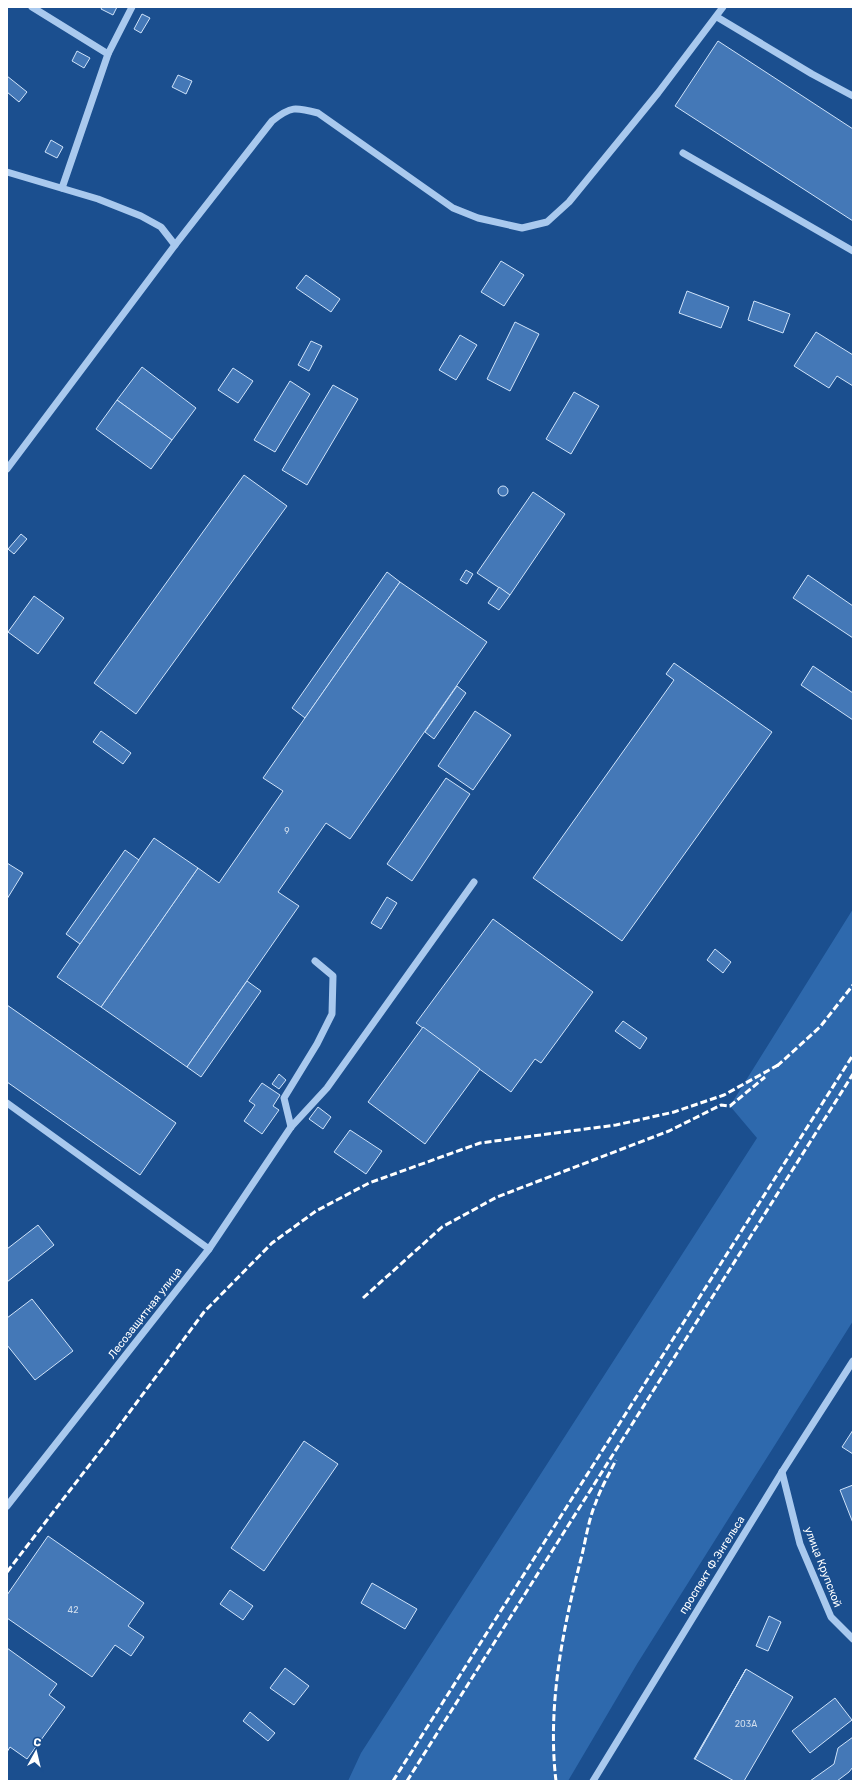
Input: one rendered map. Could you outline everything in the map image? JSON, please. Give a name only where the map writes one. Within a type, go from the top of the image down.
[{"type":"street","points":[[32,7],[108,54]]},
{"type":"street","points":[[62,188],[108,54],[132,7]]},
{"type":"street","points":[[7,469],[175,245],[272,120],[288,109],[304,109],[318,113],[453,208],[478,218],[522,228],[547,222],[569,202],[658,93],[717,17],[723,7]]},
{"type":"street","points":[[717,17],[812,74],[853,96]]},
{"type":"street","points":[[683,152],[853,251]]},
{"type":"street","points":[[7,172],[62,188],[142,216],[161,227],[175,245]]},
{"type":"street","name":"Лесозащитная улица","points":[[7,1506],[209,1249],[291,1128],[327,1088],[474,882]]},
{"type":"street","points":[[291,1128],[284,1098],[317,1044],[332,1014],[333,976],[315,960]]},
{"type":"street","points":[[7,1103],[209,1249]]},
{"type":"street","name":"проспект Ф.Энгельса","points":[[593,1781],[782,1472],[853,1361]]},
{"type":"street","name":"улица Крупской","points":[[782,1472],[800,1544],[831,1617],[853,1639]]},
{"type":"shaded area","points":[[853,909],[853,1321],[637,1664],[568,1781],[348,1781],[361,1753],[757,1138],[730,1106]]},
{"type":"building","points":[[102,7],[117,7],[113,15],[101,9]]},
{"type":"building","points":[[142,14],[150,18],[141,33],[134,29]]},
{"type":"building","points":[[718,41],[853,129],[853,221],[675,106]]},
{"type":"building","points":[[77,51],[90,58],[84,68],[72,61]]},
{"type":"building","points":[[178,75],[192,81],[186,94],[172,87]]},
{"type":"building","points":[[7,76],[27,92],[19,102],[7,92]]},
{"type":"building","points":[[51,140],[63,147],[57,158],[45,152]]},
{"type":"building","points":[[501,261],[524,275],[504,306],[481,292]]},
{"type":"building","points":[[306,275],[340,299],[331,312],[296,288]]},
{"type":"building","points":[[687,291],[729,307],[721,328],[679,313]]},
{"type":"building","points":[[754,301],[790,314],[783,333],[748,320]]},
{"type":"building","points":[[515,322],[539,334],[510,391],[487,379]]},
{"type":"building","points":[[816,332],[853,355],[853,386],[837,376],[829,388],[794,366]]},
{"type":"building","points":[[460,335],[477,345],[456,380],[439,370]]},
{"type":"building","points":[[311,341],[322,346],[309,371],[298,365]]},
{"type":"building","points":[[142,367],[196,408],[172,440],[117,400]]},
{"type":"building","points":[[233,368],[253,381],[238,403],[218,390]]},
{"type":"building","points":[[290,381],[310,394],[275,452],[254,440]]},
{"type":"building","points":[[333,385],[358,399],[307,485],[282,470]]},
{"type":"building","points":[[574,392],[599,406],[571,454],[546,439]]},
{"type":"building","points":[[117,400],[172,440],[151,469],[96,429]]},
{"type":"building","points":[[244,475],[287,506],[136,714],[94,683]]},
{"type":"building","points":[[501,486],[505,486],[507,487],[507,495],[501,496],[498,493],[498,489]]},
{"type":"building","points":[[533,492],[565,514],[510,595],[477,573]]},
{"type":"building","points":[[21,534],[27,539],[14,554],[8,549]]},
{"type":"building","points":[[466,570],[473,574],[467,584],[460,580]]},
{"type":"building","points":[[387,572],[400,582],[305,718],[292,708]]},
{"type":"building","points":[[808,575],[853,606],[853,638],[793,598]]},
{"type":"building","points":[[400,582],[487,642],[350,839],[326,823],[278,892],[299,906],[187,1067],[101,1007],[198,868],[219,883],[283,791],[263,778]]},
{"type":"building","points":[[499,587],[510,595],[499,610],[488,603]]},
{"type":"building","points":[[34,596],[64,618],[38,654],[8,632]]},
{"type":"building","points":[[674,663],[772,732],[622,941],[533,878],[674,680],[666,674]]},
{"type":"building","points":[[813,666],[853,693],[853,720],[801,685]]},
{"type":"building","points":[[457,686],[466,693],[434,739],[425,732]]},
{"type":"building","points":[[475,711],[511,735],[473,790],[438,766]]},
{"type":"building","points":[[101,731],[131,753],[123,764],[93,742]]},
{"type":"building","points":[[446,778],[470,794],[412,881],[387,864]]},
{"type":"building","points":[[154,838],[198,868],[101,1007],[57,977]]},
{"type":"building","points":[[125,850],[139,860],[80,944],[66,934]]},
{"type":"building","points":[[7,863],[23,873],[7,899]]},
{"type":"building","points":[[387,897],[397,903],[381,929],[371,923]]},
{"type":"building","points":[[493,919],[593,992],[541,1063],[535,1059],[511,1092],[416,1023]]},
{"type":"building","points":[[715,949],[731,962],[723,973],[707,960]]},
{"type":"building","points":[[247,981],[261,991],[201,1077],[187,1067]]},
{"type":"building","points":[[7,1005],[176,1123],[140,1175],[7,1082]]},
{"type":"building","points":[[623,1021],[647,1038],[640,1049],[615,1031]]},
{"type":"building","points":[[423,1027],[480,1069],[425,1144],[368,1102]]},
{"type":"building","points":[[279,1074],[286,1080],[279,1089],[272,1084]]},
{"type":"building","points":[[262,1083],[280,1095],[273,1106],[279,1110],[262,1134],[244,1121],[255,1105],[249,1101]]},
{"type":"building","points":[[318,1107],[331,1117],[323,1129],[309,1119]]},
{"type":"building","points":[[350,1130],[382,1151],[366,1174],[334,1152]]},
{"type":"building","points":[[38,1225],[54,1245],[7,1282],[7,1249]]},
{"type":"building","points":[[32,1299],[73,1351],[35,1380],[7,1345],[7,1318]]},
{"type":"building","points":[[853,1430],[853,1454],[842,1447]]},
{"type":"building","points":[[304,1441],[338,1464],[264,1571],[231,1548]]},
{"type":"building","points":[[853,1485],[853,1523],[840,1490]]},
{"type":"building","points":[[48,1536],[144,1603],[128,1626],[144,1637],[131,1656],[115,1645],[92,1677],[7,1618],[7,1595]]},
{"type":"building","points":[[372,1583],[417,1609],[405,1629],[361,1603]]},
{"type":"building","points":[[230,1590],[253,1606],[243,1620],[220,1604]]},
{"type":"building","points":[[769,1616],[781,1622],[768,1651],[756,1646]]},
{"type":"building","points":[[7,1648],[57,1684],[49,1695],[65,1707],[27,1759],[10,1747],[7,1752]]},
{"type":"building","points":[[285,1668],[309,1686],[294,1705],[270,1688]]},
{"type":"building","points":[[746,1669],[793,1697],[744,1781],[734,1781],[695,1759]]},
{"type":"building","points":[[746,1669],[695,1759],[694,1759]]},
{"type":"building","points":[[835,1698],[852,1720],[810,1753],[792,1731]]},
{"type":"building","points":[[250,1712],[275,1733],[268,1741],[243,1721]]},
{"type":"building","points":[[853,1737],[853,1767],[849,1772],[837,1781],[810,1781],[834,1764],[838,1748]]},
{"type":"railway","points":[[777,1066],[820,1027],[853,985]]},
{"type":"railway","points":[[393,1781],[853,1055]]},
{"type":"railway","points":[[7,1572],[111,1437],[204,1312],[272,1243],[316,1211],[369,1183],[480,1143],[616,1125],[674,1112],[724,1095],[780,1064]]},
{"type":"railway","points":[[407,1781],[853,1074]]},
{"type":"railway","points":[[363,1298],[442,1227],[497,1197],[669,1131],[721,1105],[730,1106],[765,1077]]},
{"type":"railway","points":[[556,1781],[554,1753],[555,1696],[563,1638],[591,1515],[600,1492],[616,1460]]}]
